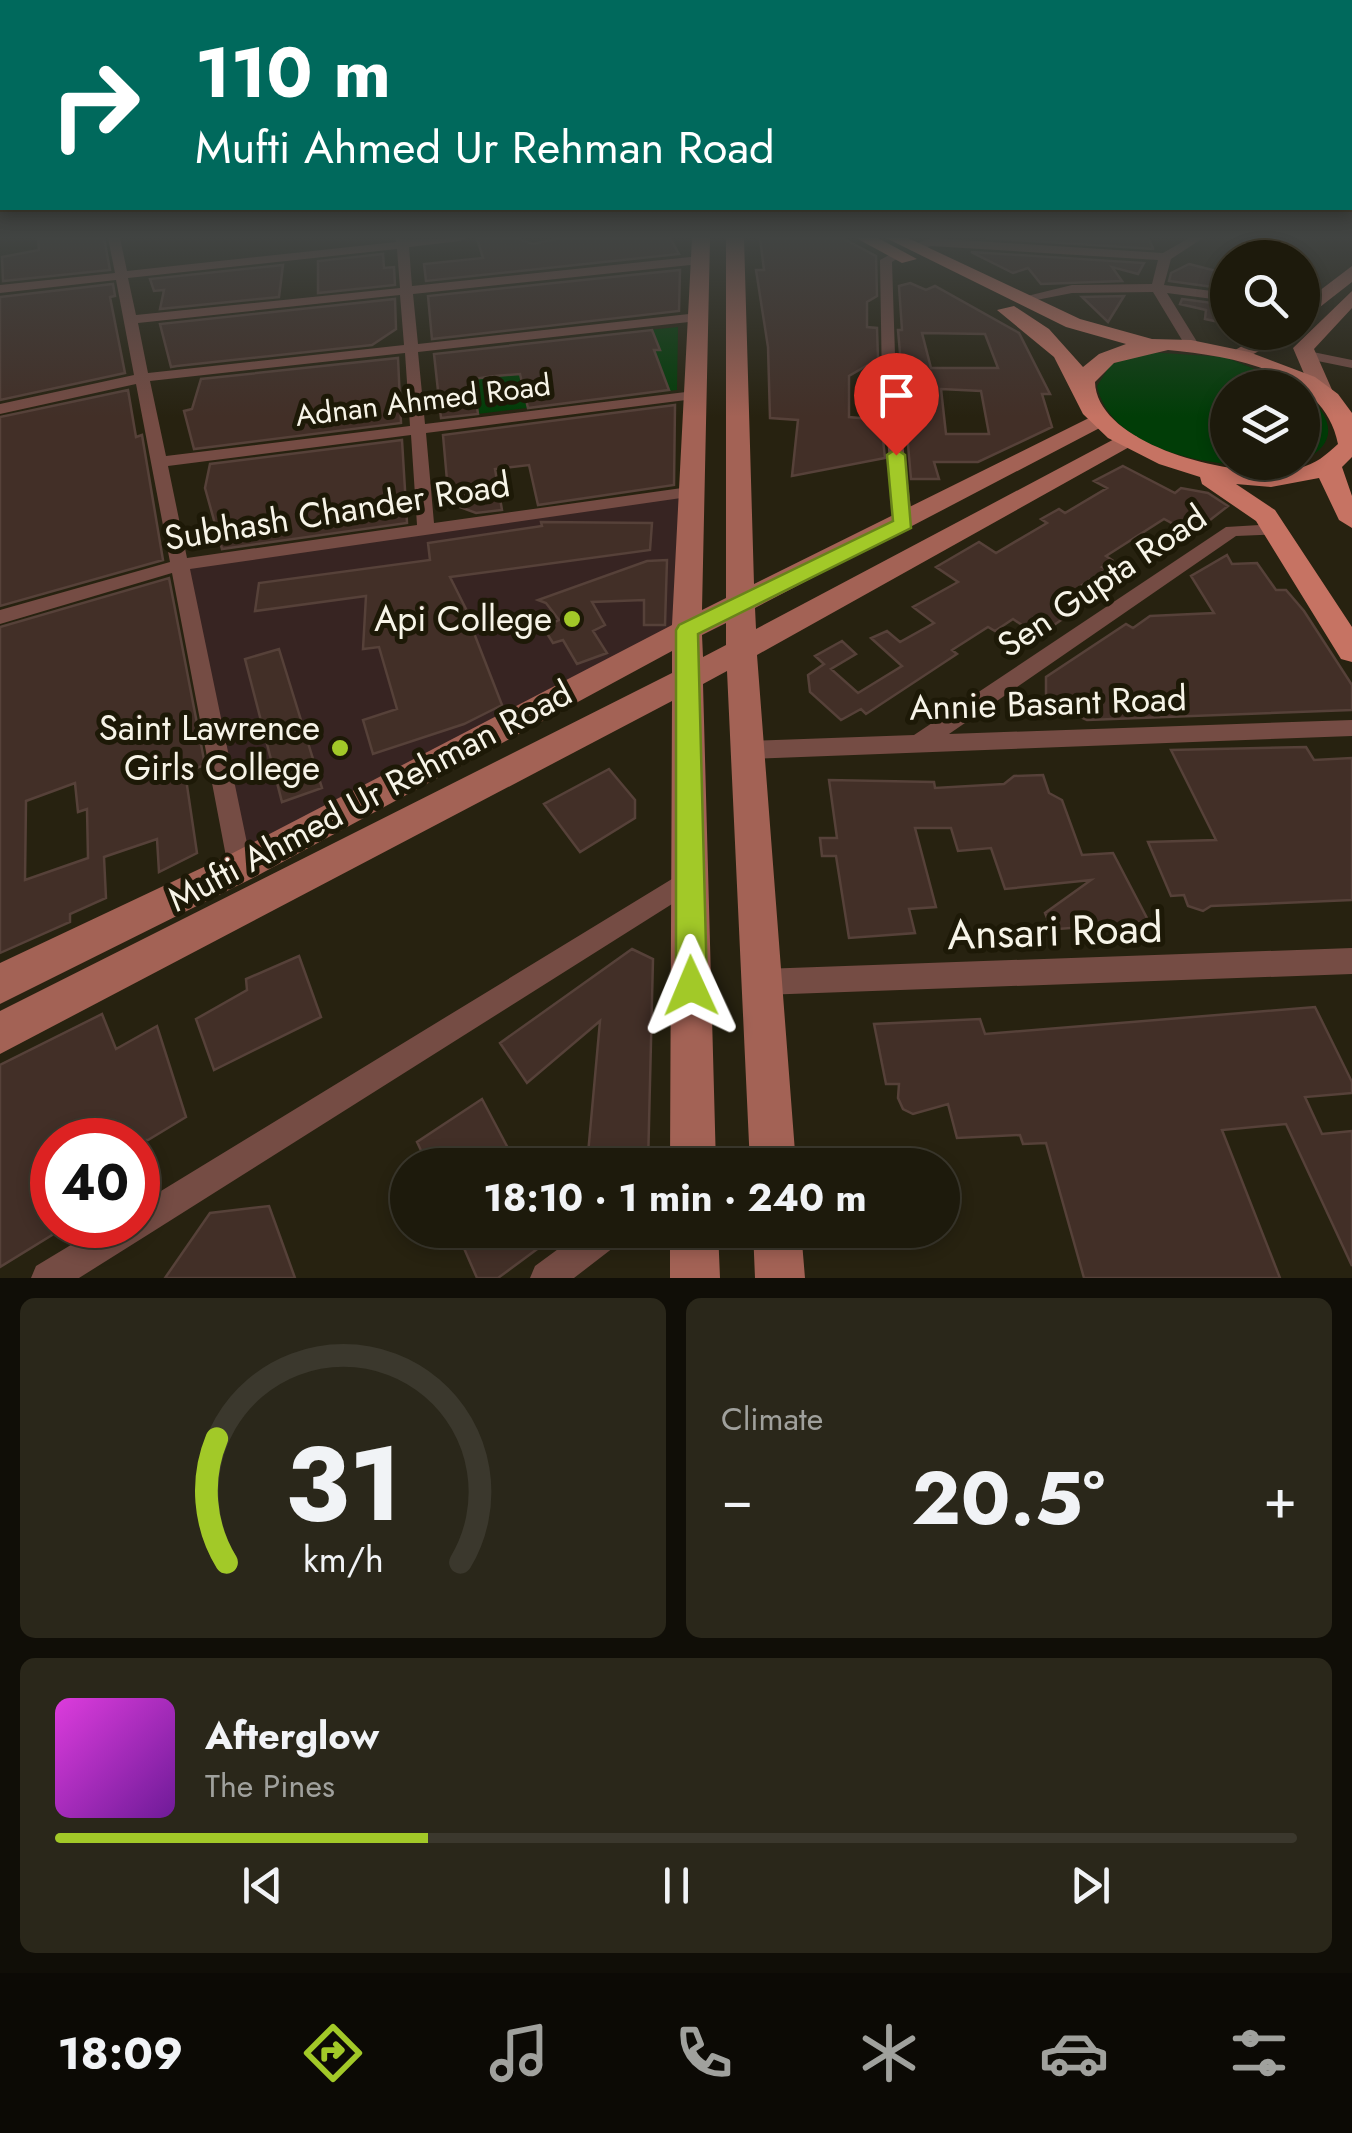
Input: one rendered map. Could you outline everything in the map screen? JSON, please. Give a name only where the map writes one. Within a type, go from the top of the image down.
[{"type":"main road","points":[[988,298],[1028,322],[1087,349],[1104,346],[1100,338],[1018,298]]},
{"type":"main road","points":[[1028,322],[1070,362],[1084,388],[1102,421],[1128,441],[1163,458],[1206,471],[1277,478],[1330,466],[1351,445],[1346,418],[1337,403],[1284,370],[1239,354],[1192,345],[1152,345],[1102,358],[1085,376],[1084,388]]},
{"type":"main road","points":[[1073,323],[1152,345]]},
{"type":"main road","points":[[1330,466],[1332,482],[1352,520]]},
{"type":"main road","points":[[1206,471],[1214,483],[1266,516],[1352,651]]},
{"type":"street","points":[[125,298],[240,867]]},
{"type":"street","points":[[130,320],[344,298]]},
{"type":"street","points":[[408,298],[426,528]]},
{"type":"street","points":[[694,1148],[691,676],[687,630],[699,298]]},
{"type":"street","points":[[736,298],[741,648],[772,1148]]},
{"type":"street","points":[[887,298],[889,386],[904,524]]},
{"type":"street","points":[[1021,299],[1027,298]]},
{"type":"street","points":[[1163,298],[1192,345]]},
{"type":"street","points":[[1303,354],[1310,338],[1351,298]]},
{"type":"street","points":[[0,410],[142,378],[698,317]]},
{"type":"street","points":[[1239,354],[1247,350]]},
{"type":"street","points":[[1303,354],[1352,364]]},
{"type":"street","points":[[1303,354],[1337,403]]},
{"type":"street","name":"Adnan Ahmed Road","points":[[158,462],[694,394]]},
{"type":"street","name":"Mufti Ahmed Ur Rehman Road","points":[[0,984],[240,867],[687,630],[1102,421]]},
{"type":"street","name":"Mufti Ahmed Ur Rehman Road","points":[[0,1034],[691,676],[1128,441]]},
{"type":"street","name":"Subhash Chander Road","points":[[0,617],[180,566],[689,492]]},
{"type":"street","name":"Sen Gupta Road","points":[[922,742],[1232,531],[1275,530]]},
{"type":"street","name":"Annie Basant Road","points":[[746,750],[1352,728]]},
{"type":"street","points":[[160,1209],[690,879]]},
{"type":"street","name":"Ansari Road","points":[[762,982],[1352,961]]},
{"type":"street","points":[[48,1278],[97,1248]]},
{"type":"street","points":[[546,1278],[587,1248]]},
{"type":"street","points":[[694,1248],[695,1278]]},
{"type":"street","points":[[778,1248],[780,1278]]},
{"type":"shaded area","name":"Saint Lawrence Girls College","points":[[689,492],[687,630],[240,867],[179,565]]},
{"type":"green space","points":[[678,327],[677,390],[477,414],[473,379],[545,370],[611,339],[610,334]]},
{"type":"green space","points":[[1147,352],[1225,357],[1257,370],[1210,370],[1210,462],[1151,445],[1126,430],[1107,410],[1097,386],[1111,364]]},
{"type":"green space","points":[[1320,408],[1328,427],[1320,448]]},
{"type":"building","points":[[0,298],[110,298],[125,373],[0,400]]},
{"type":"building","points":[[162,298],[273,298],[160,309]]},
{"type":"building","points":[[428,298],[679,298],[679,311],[432,339]]},
{"type":"building","points":[[760,298],[874,298],[867,302],[867,327],[877,328],[878,359],[849,376],[849,417],[881,420],[885,458],[792,476],[798,420],[770,418],[768,347]]},
{"type":"building","points":[[900,298],[956,298],[1019,333],[1050,394],[1042,394],[1052,427],[978,462],[934,462],[939,479],[911,479],[898,330],[902,330]],"holes":[[[922,333],[985,334],[998,368],[931,368]],[[941,389],[981,391],[989,434],[946,434]]]},
{"type":"building","points":[[1083,298],[1123,298],[1108,322]]},
{"type":"building","points":[[395,299],[396,329],[372,345],[171,367],[160,324]]},
{"type":"building","points":[[1182,299],[1210,303],[1210,320],[1205,319],[1206,310],[1180,304]]},
{"type":"building","points":[[652,330],[660,350],[654,350],[669,390],[528,408],[520,374],[495,376],[473,379],[478,414],[441,418],[434,354]]},
{"type":"building","points":[[398,358],[401,423],[194,449],[184,411],[192,409],[201,379]]},
{"type":"building","points":[[128,390],[136,437],[142,435],[163,560],[0,606],[0,417]]},
{"type":"building","points":[[675,405],[674,485],[538,505],[529,465],[495,469],[502,510],[476,513],[449,503],[443,435]]},
{"type":"building","points":[[402,440],[407,523],[222,549],[205,488],[210,464]]},
{"type":"building","points":[[1123,466],[1175,493],[1181,488],[1208,493],[1228,506],[1192,534],[1164,519],[1106,556],[1112,560],[1102,567],[1106,569],[1064,597],[1080,607],[1038,636],[1013,619],[995,631],[988,627],[952,650],[957,654],[866,714],[861,709],[841,720],[810,692],[808,675],[824,664],[815,656],[842,641],[856,654],[831,669],[858,693],[902,666],[871,638],[887,631],[900,642],[934,623],[913,607],[958,582],[936,567],[979,542],[996,553],[1047,523],[1041,519],[1059,509],[1065,513],[1107,488],[1094,481]]},
{"type":"building","points":[[541,522],[652,523],[650,550],[450,577],[475,627],[472,628],[502,705],[464,724],[373,754],[363,720],[397,709],[379,647],[363,649],[366,596],[255,611],[259,583],[430,560],[428,543],[542,526]]},
{"type":"building","points":[[1227,555],[1232,564],[1257,563],[1276,590],[1286,590],[1304,611],[1352,685],[1352,710],[1087,720],[1054,705],[1046,694],[1046,677],[1126,624],[1133,628],[1150,616],[1214,613],[1191,576]]},
{"type":"building","points":[[667,560],[665,625],[644,625],[644,600],[592,602],[605,625],[593,631],[607,653],[577,664],[563,640],[553,643],[543,627],[559,620],[546,603],[538,600],[647,561]]},
{"type":"building","points":[[169,578],[205,765],[185,772],[197,853],[159,872],[157,839],[104,857],[106,898],[70,914],[70,922],[0,953],[0,627]],"holes":[[[75,783],[78,812],[87,809],[88,858],[25,880],[26,801]]]},
{"type":"building","points":[[279,649],[322,788],[282,802],[245,659]]},
{"type":"building","points":[[1306,747],[1314,760],[1352,758],[1352,900],[1211,906],[1203,911],[1188,906],[1184,895],[1171,896],[1148,842],[1216,840],[1171,750]]},
{"type":"building","points":[[609,769],[635,800],[635,818],[580,852],[544,804]]},
{"type":"building","points":[[1043,775],[1049,793],[1062,800],[1082,855],[1113,853],[1149,922],[1058,929],[1050,925],[1045,913],[1091,880],[1005,889],[991,848],[958,851],[951,828],[915,828],[936,907],[909,909],[915,933],[849,938],[836,856],[822,856],[820,838],[837,838],[829,780],[934,782],[935,788],[1004,784],[1014,776]]},
{"type":"building","points":[[632,949],[653,959],[648,1148],[589,1148],[600,1021],[527,1083],[500,1043]]},
{"type":"building","points":[[299,956],[321,1017],[214,1070],[196,1019],[247,990],[246,979]]},
{"type":"building","points":[[1315,1007],[1352,1082],[1352,1093],[1305,1097],[1322,1134],[1352,1131],[1352,1266],[1286,1124],[1222,1130],[1280,1278],[1084,1278],[1046,1143],[1023,1144],[1020,1135],[957,1138],[948,1104],[913,1114],[903,1109],[898,1098],[899,1084],[886,1084],[874,1024],[980,1019],[985,1034]]},
{"type":"building","points":[[102,1014],[116,1049],[157,1026],[186,1117],[160,1133],[160,1118],[30,1118],[31,1248],[0,1267],[0,1065]]},
{"type":"building","points":[[482,1099],[508,1148],[420,1148],[417,1142]]},
{"type":"building","points":[[269,1206],[295,1278],[165,1278],[210,1213]]},
{"type":"building","points":[[464,1248],[539,1248],[498,1278],[477,1278]]},
{"type":"place","name":"Api College","points":[[572,619]]},
{"type":"place","name":"Saint Lawrence Girls College","points":[[340,748]]},
{"type":"route","points":[[691,986],[691,676],[687,630],[904,524],[896,455]]}]
